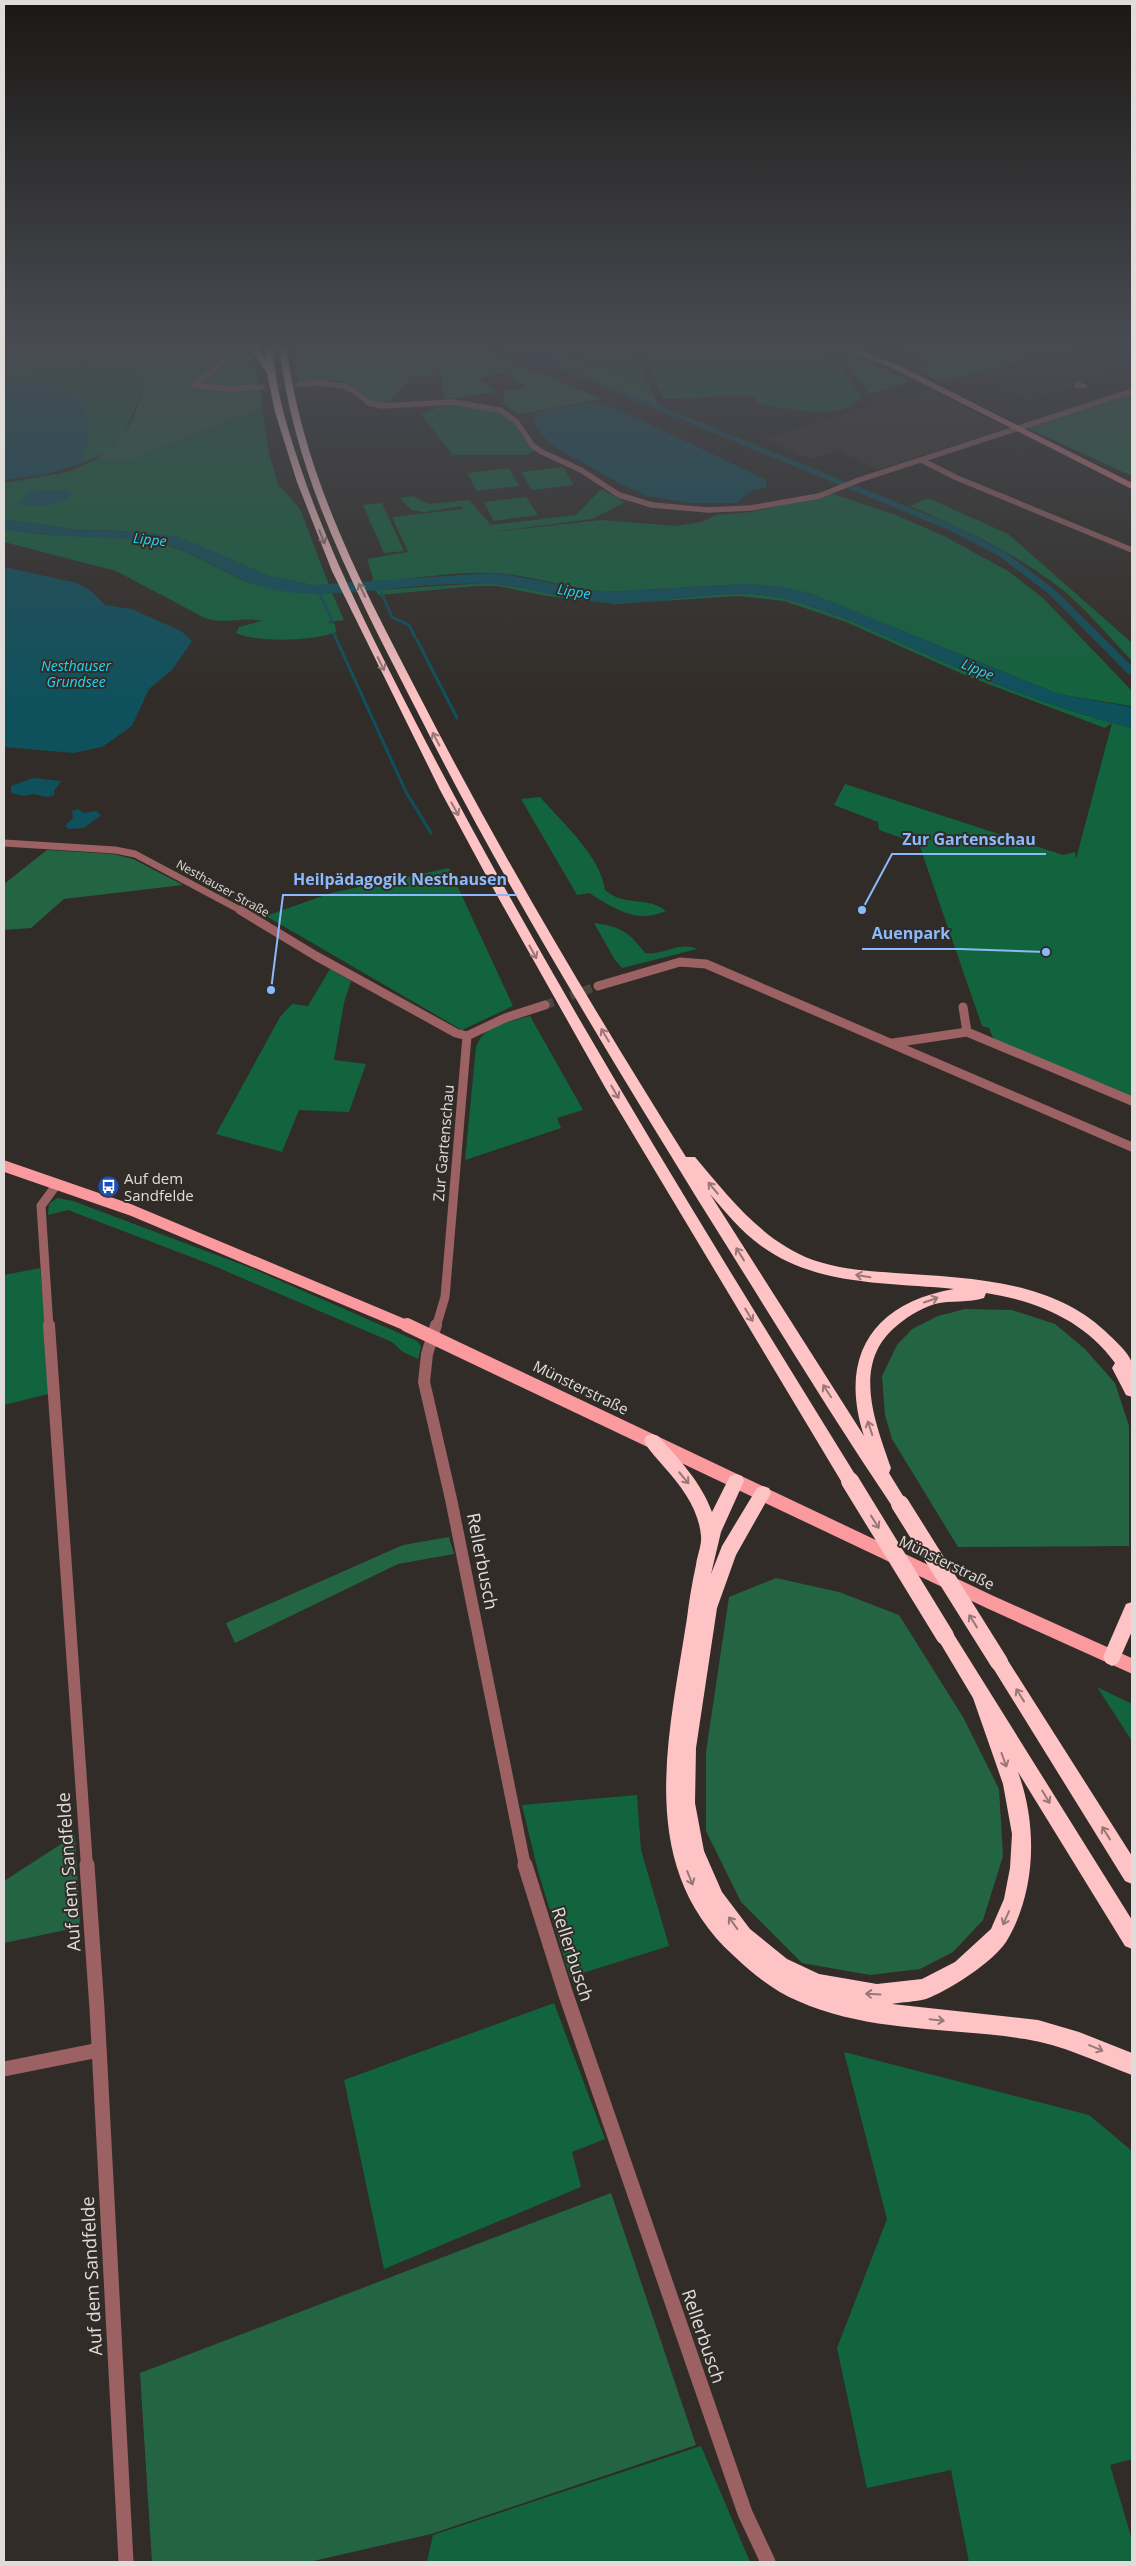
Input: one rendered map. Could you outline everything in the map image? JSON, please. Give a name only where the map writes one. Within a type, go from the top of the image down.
[{"type":"highway","points":[[295,464],[330,556],[359,621],[439,780],[545,972],[647,1147],[982,1698],[1024,1760],[1132,1939]]},
{"type":"highway","points":[[309,464],[346,557],[422,713],[519,889],[657,1122],[1132,1874]]},
{"type":"highway","points":[[657,1122],[749,1230],[769,1245],[799,1261],[830,1270],[872,1277],[957,1282],[999,1287],[1044,1299],[1099,1333],[1122,1358],[1132,1375]]},
{"type":"highway","points":[[895,1498],[864,1410],[862,1389],[864,1359],[874,1338],[906,1309],[934,1298],[961,1293],[998,1295],[1038,1304],[1093,1335],[1114,1358],[1132,1390]]},
{"type":"highway","points":[[652,1441],[696,1492],[706,1512],[710,1537]]},
{"type":"highway","points":[[736,1481],[710,1537],[677,1745],[673,1803],[681,1856],[701,1906],[734,1946],[776,1978],[811,1996],[883,2014],[1025,2029],[1087,2044],[1132,2064]]},
{"type":"highway","points":[[764,1493],[728,1552],[708,1608],[688,1748],[685,1794],[685,1804],[694,1852],[715,1898],[743,1936],[780,1966],[816,1984],[876,1995],[924,1989],[962,1969],[998,1936],[1014,1900],[1020,1868],[1022,1834],[1013,1784],[982,1698]]},
{"type":"highway","points":[[1112,1656],[1132,1610]]},
{"type":"main road","name":"Münsterstraße","points":[[4,1166],[131,1210],[215,1243],[433,1336],[990,1602],[1132,1666]]},
{"type":"street","points":[[567,464],[581,470],[619,495],[652,505],[708,510],[740,509],[806,500],[911,464]]},
{"type":"street","points":[[930,464],[957,478],[1132,550]]},
{"type":"street","points":[[1088,464],[1132,486]]},
{"type":"street","name":"Nesthauser Straße","points":[[4,843],[115,850],[135,854],[253,917],[316,956],[456,1033],[467,1036]]},
{"type":"street","points":[[598,986],[680,962],[694,961],[706,964],[1132,1147]]},
{"type":"street","points":[[467,1036],[487,1024],[510,1015],[546,1005]]},
{"type":"street","points":[[963,1007],[967,1032]]},
{"type":"street","points":[[892,1043],[967,1032],[1132,1100]]},
{"type":"street","name":"Zur Gartenschau","points":[[433,1336],[445,1297],[467,1036]]},
{"type":"street","name":"Auf dem Sandfelde","points":[[57,1184],[45,1198],[42,1206],[99,2050],[126,2562]]},
{"type":"street","name":"Rellerbusch","points":[[433,1336],[427,1354],[424,1382],[451,1499],[527,1874],[565,1992],[745,2513],[768,2562]]},
{"type":"street","points":[[4,2069],[99,2050]]},
{"type":"shaded area","points":[[865,464],[896,464],[877,470]]},
{"type":"green space","points":[[87,464],[272,464],[278,484],[300,509],[329,585],[312,585],[269,576],[179,537],[144,532],[71,529],[4,519],[4,483],[68,472]]},
{"type":"green space","points":[[1105,464],[1132,464],[1132,476]]},
{"type":"green space","points":[[563,467],[574,485],[532,490],[521,472]]},
{"type":"green space","points":[[509,468],[519,486],[477,491],[467,473]]},
{"type":"green space","points":[[601,489],[625,502],[592,519],[483,533],[601,520],[676,526],[702,522],[716,515],[751,512],[833,494],[896,515],[944,536],[1008,571],[1043,598],[1132,691],[1131,706],[1058,694],[812,594],[782,587],[745,584],[604,592],[522,576],[494,573],[449,574],[372,582],[373,578],[367,559],[408,552],[392,517],[463,509],[462,506],[425,512],[411,510],[400,498],[413,496],[429,504],[469,500],[491,525],[576,515]]},
{"type":"green space","points":[[526,497],[538,515],[494,521],[484,502]]},
{"type":"green space","points":[[928,498],[1008,534],[1132,643],[1132,661],[1081,607],[1063,590],[1045,577],[990,543],[910,506]]},
{"type":"green space","points":[[382,503],[404,551],[384,553],[363,505]]},
{"type":"green space","points":[[4,529],[42,534],[136,539],[155,542],[176,548],[259,586],[295,592],[332,593],[344,620],[327,622],[335,624],[336,632],[327,635],[286,640],[245,636],[236,633],[239,627],[262,621],[248,619],[220,621],[205,618],[116,571],[4,542]]},
{"type":"green space","points":[[486,583],[519,587],[583,600],[616,603],[723,594],[765,595],[786,599],[841,617],[1004,687],[1080,714],[1132,728],[1132,1097],[994,1040],[989,1028],[982,1026],[919,844],[879,830],[878,822],[834,805],[845,784],[1063,855],[1075,852],[1076,859],[1112,723],[1105,728],[967,676],[846,622],[784,601],[738,596],[616,604],[547,596],[497,586],[477,586],[378,595],[376,590]]},
{"type":"green space","points":[[540,797],[588,853],[602,878],[605,890],[621,899],[651,904],[666,911],[655,915],[635,915],[617,909],[589,893],[577,895],[521,799]]},
{"type":"green space","points":[[47,850],[113,854],[133,859],[183,885],[64,899],[31,928],[4,930],[4,884]]},
{"type":"green space","points":[[449,868],[513,1006],[462,1030],[266,916],[331,893]]},
{"type":"green space","points":[[594,923],[618,928],[629,935],[645,953],[658,953],[683,947],[697,949],[622,968],[615,960]]},
{"type":"green space","points":[[330,969],[351,981],[344,1003],[334,1060],[366,1064],[349,1112],[299,1110],[282,1152],[216,1134],[280,1017],[292,1004],[308,1006]]},
{"type":"green space","points":[[530,1016],[583,1110],[557,1118],[561,1128],[465,1160],[476,1047],[480,1039],[491,1028]]},
{"type":"green space","points":[[57,1198],[73,1201],[251,1268],[417,1341],[421,1346],[418,1359],[403,1352],[392,1342],[207,1263],[68,1210],[48,1215],[49,1204]]},
{"type":"green space","points":[[40,1268],[52,1393],[4,1405],[4,1275]]},
{"type":"green space","points":[[965,1309],[1012,1310],[1055,1324],[1085,1349],[1115,1383],[1129,1426],[1129,1546],[958,1547],[892,1439],[885,1415],[882,1376],[897,1345],[912,1329],[938,1316]]},
{"type":"green space","points":[[449,1537],[454,1554],[398,1564],[235,1643],[226,1623],[403,1545]]},
{"type":"green space","points":[[776,1578],[839,1592],[899,1615],[963,1717],[999,1789],[1003,1856],[983,1920],[953,1952],[920,1969],[870,1975],[802,1963],[741,1902],[706,1831],[706,1752],[729,1597]]},
{"type":"green space","points":[[1097,1687],[1132,1704],[1132,1741]]},
{"type":"green space","points":[[637,1795],[641,1850],[669,1946],[570,1977],[538,1871],[522,1805]]},
{"type":"green space","points":[[75,1835],[80,1927],[4,1943],[4,1881]]},
{"type":"green space","points":[[554,2003],[605,2139],[572,2152],[581,2187],[384,2269],[344,2080]]},
{"type":"green space","points":[[844,2052],[1089,2115],[1132,2151],[1132,2459],[1110,2465],[1132,2540],[1132,2562],[969,2562],[951,2470],[867,2488],[837,2348],[887,2219]]},
{"type":"green space","points":[[611,2193],[696,2445],[431,2534],[309,2562],[152,2562],[140,2373]]},
{"type":"green space","points":[[701,2446],[750,2562],[427,2562],[433,2535]]},
{"type":"water","points":[[4,464],[80,464],[42,475],[4,480]]},
{"type":"water","points":[[585,464],[733,464],[766,480],[767,487],[751,491],[736,503],[691,503],[647,496]]},
{"type":"water","points":[[67,491],[73,494],[67,499],[54,504],[19,504],[18,501],[24,498],[27,492]]},
{"type":"water","name":"Lippe","points":[[4,519],[71,529],[144,532],[179,537],[269,576],[312,585],[493,573],[604,592],[745,584],[782,587],[812,594],[1058,694],[1132,707],[1132,728],[1080,714],[1004,687],[841,617],[805,604],[765,595],[723,594],[616,603],[583,600],[519,587],[486,583],[341,593],[294,593],[263,587],[249,582],[169,545],[117,538],[42,535],[4,529]]},
{"type":"water","name":"Nesthauser Grundsee","points":[[4,567],[77,583],[91,591],[105,605],[132,609],[181,631],[192,641],[172,670],[149,689],[132,726],[102,747],[73,753],[4,747]]},
{"type":"water","points":[[33,778],[61,781],[54,791],[55,795],[47,797],[33,794],[24,796],[11,793],[11,786]]},
{"type":"water","points":[[78,809],[84,813],[96,811],[101,815],[84,828],[69,829],[65,826],[73,818],[72,811]]},
{"type":"waterway","points":[[795,464],[954,529],[1002,554],[1052,592],[1132,672]]},
{"type":"waterway","points":[[318,590],[333,622]]},
{"type":"waterway","points":[[381,592],[392,617],[409,625],[415,637]]},
{"type":"waterway","points":[[334,634],[406,792],[431,833]]},
{"type":"waterway","points":[[417,640],[457,718]]},
{"type":"tunnel","points":[[545,1005],[598,986]]},
{"type":"place","name":"Zur Gartenschau","points":[[862,910]]},
{"type":"place","name":"Auenpark","points":[[1046,952]]},
{"type":"place","name":"Heilpädagogik Nesthausen","points":[[271,990]]},
{"type":"place","name":"Auf dem Sandfelde","points":[[108,1187]]}]
